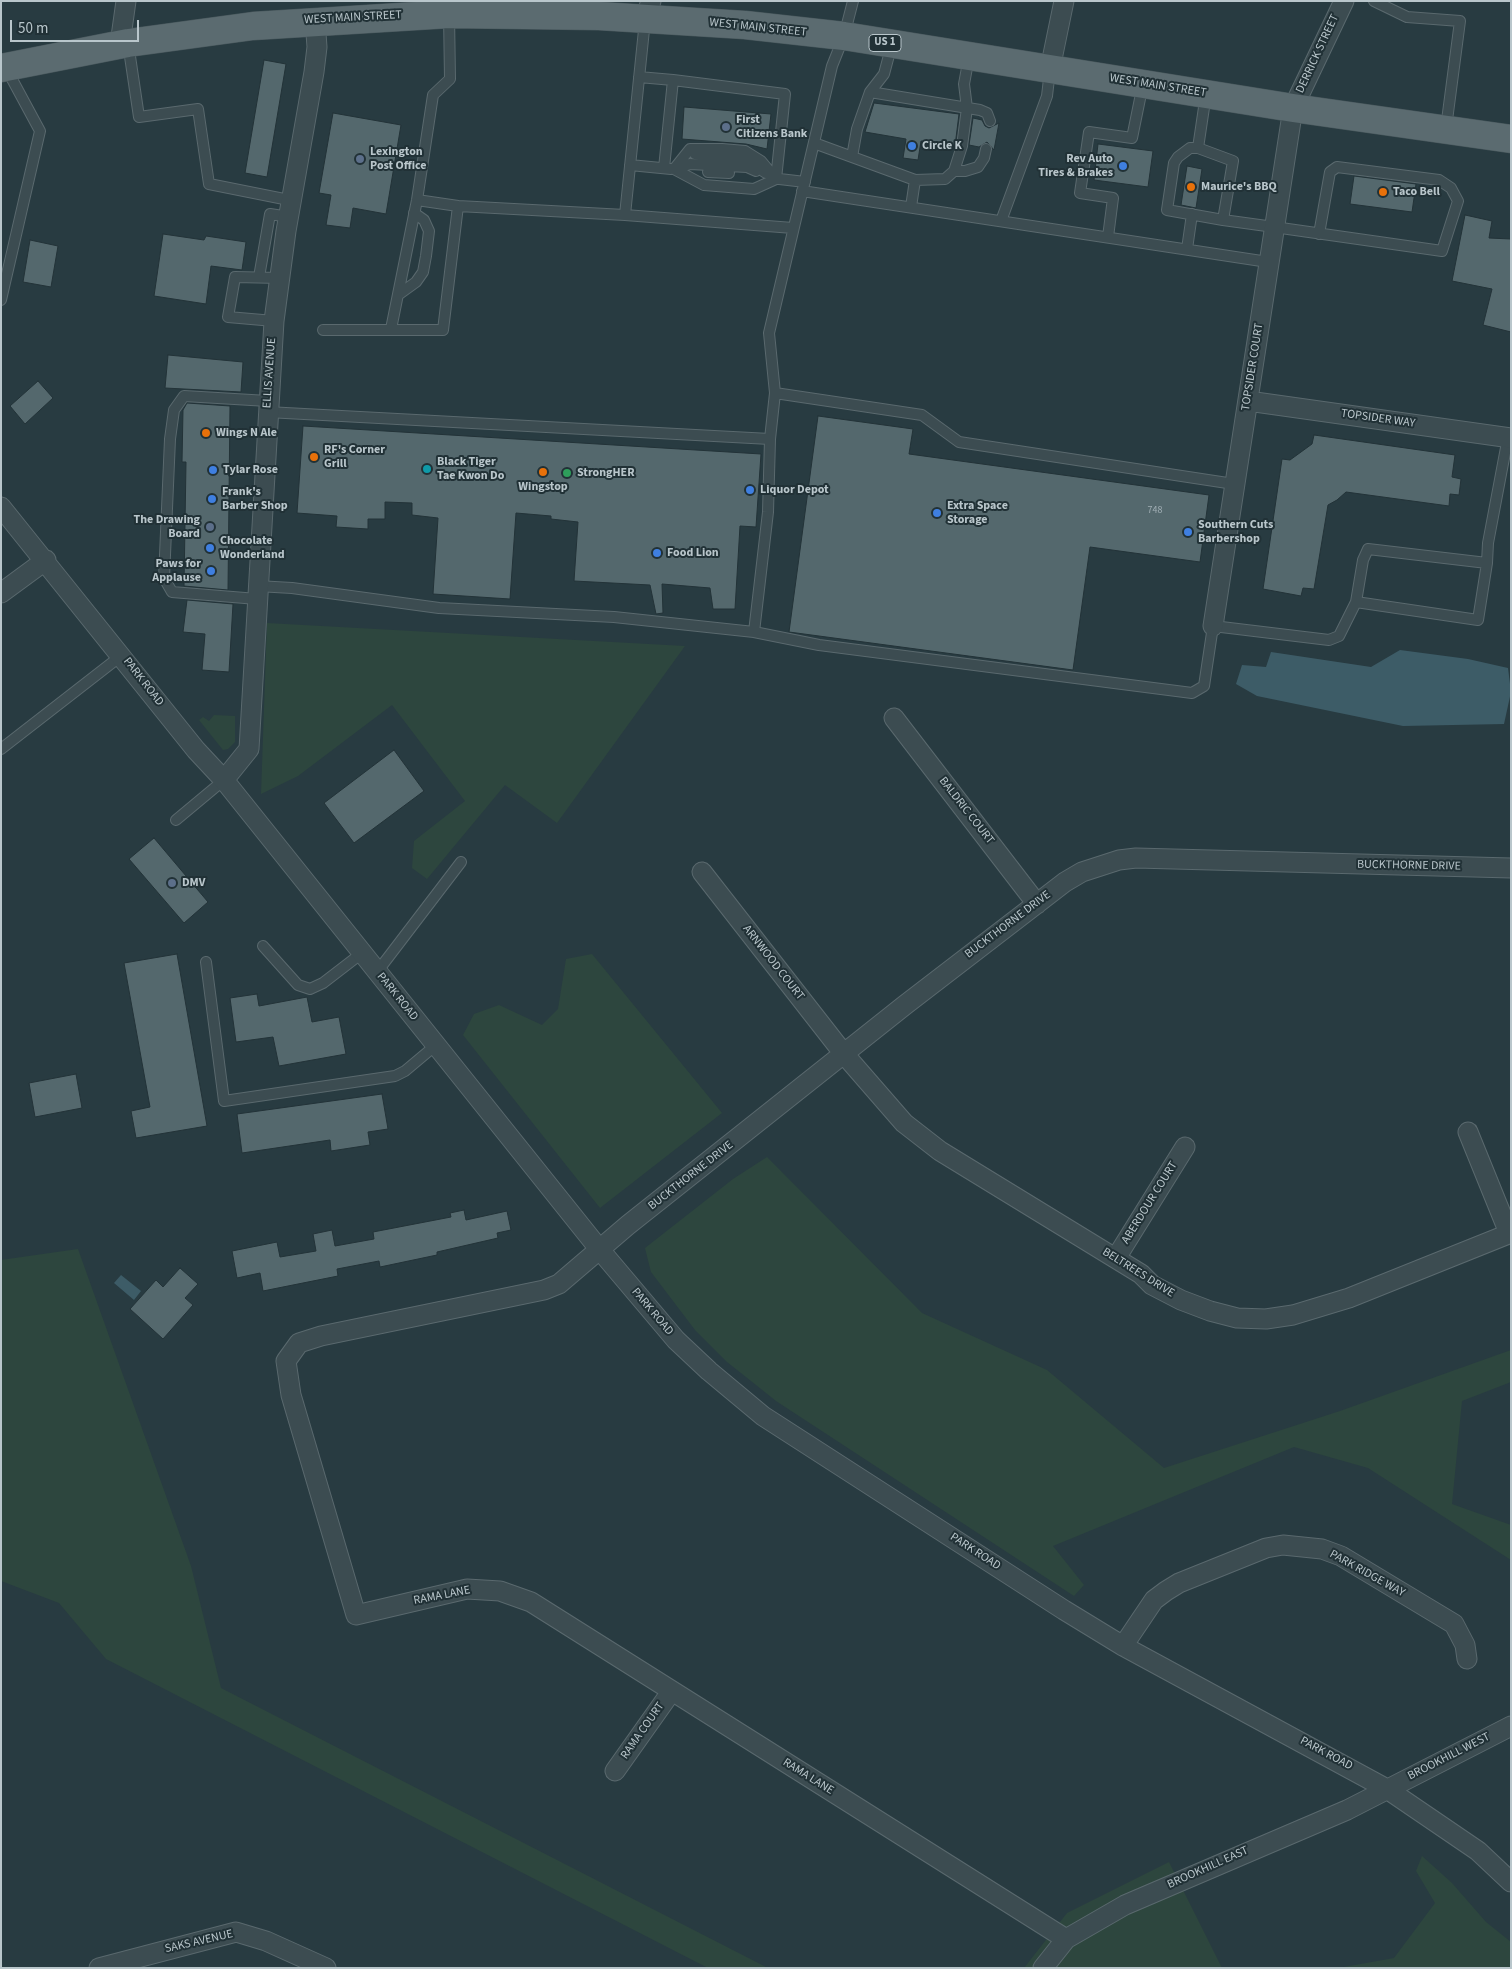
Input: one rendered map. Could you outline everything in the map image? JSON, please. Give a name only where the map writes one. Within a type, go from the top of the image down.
[{"type":"main road","name":"WEST MAIN STREET","points":[[4,68],[124,43],[202,31],[379,13],[449,14],[505,7],[648,10],[745,25],[844,36],[1293,108],[1511,138]]},
{"type":"street","points":[[124,43],[126,1]]},
{"type":"street","points":[[1050,69],[1064,1]]},
{"type":"street","name":"DERRICK STREET","points":[[1293,108],[1344,1]]},
{"type":"street","name":"ELLIS AVENUE","points":[[224,780],[249,750],[274,321],[314,72],[317,47],[315,20]]},
{"type":"street","name":"TOPSIDER COURT","points":[[1213,626],[1293,108]]},
{"type":"street","name":"TOPSIDER WAY","points":[[1248,401],[1509,438]]},
{"type":"street","name":"PARK ROAD","points":[[1,507],[46,560],[196,750],[224,780],[600,1250],[676,1340],[763,1416],[1123,1646],[1387,1789],[1478,1851],[1511,1882]]},
{"type":"street","points":[[1,593],[46,560]]},
{"type":"street","name":"BALDRIC COURT","points":[[894,718],[1037,904]]},
{"type":"street","name":"BUCKTHORNE DRIVE","points":[[600,1250],[844,1054],[1037,904],[1082,872],[1119,860],[1136,858],[1511,868]]},
{"type":"street","name":"ARNWOOD COURT","points":[[702,872],[844,1054]]},
{"type":"street","name":"BELTREES DRIVE","points":[[844,1054],[904,1123],[927,1142],[1116,1258],[1141,1274],[1152,1285],[1196,1306],[1238,1318],[1266,1319],[1293,1315],[1349,1298],[1510,1233]]},
{"type":"street","points":[[1468,1132],[1510,1233]]},
{"type":"street","name":"ABERDOUR COURT","points":[[1116,1258],[1184,1147]]},
{"type":"street","name":"RAMA LANE","points":[[600,1250],[559,1284],[544,1290],[299,1343],[286,1361],[291,1395],[356,1615],[467,1590],[500,1591],[531,1602],[671,1692],[1066,1939]]},
{"type":"street","name":"PARK RIDGE WAY","points":[[1123,1646],[1154,1600],[1166,1591],[1179,1583],[1266,1548],[1282,1545],[1322,1549],[1341,1556],[1454,1624],[1465,1645],[1467,1659]]},
{"type":"street","name":"RAMA COURT","points":[[615,1771],[671,1692]]},
{"type":"street","name":"BROOKHILL WEST","points":[[1387,1789],[1511,1726]]},
{"type":"street","name":"BROOKHILL EAST","points":[[1043,1968],[1066,1939],[1125,1905],[1347,1810],[1387,1789]]},
{"type":"street","name":"SAKS AVENUE","points":[[99,1968],[236,1932],[266,1941],[326,1968]]},
{"type":"lane","points":[[754,632],[768,512],[770,439],[776,393],[769,334],[832,66],[844,36],[853,1]]},
{"type":"lane","points":[[1374,1],[1406,17],[1460,21],[1446,129]]},
{"type":"lane","points":[[625,214],[648,10]]},
{"type":"lane","points":[[391,329],[417,200],[433,95],[450,79],[449,14]]},
{"type":"lane","points":[[124,43],[139,117],[198,109],[209,184],[291,206]]},
{"type":"lane","points":[[852,157],[857,129],[870,92],[884,74],[892,44]]},
{"type":"lane","points":[[814,143],[915,180],[945,179],[954,172],[962,146],[967,108],[964,84],[970,56]]},
{"type":"lane","points":[[1,300],[40,131],[4,68]]},
{"type":"lane","points":[[1002,221],[1047,96],[1050,69]]},
{"type":"lane","points":[[639,77],[785,94],[776,179]]},
{"type":"lane","points":[[669,169],[673,80]]},
{"type":"lane","points":[[1108,238],[1113,198],[1080,193],[1089,132],[1132,138],[1143,83]]},
{"type":"lane","points":[[870,92],[967,108],[986,113],[990,121]]},
{"type":"lane","points":[[1198,148],[1206,94]]},
{"type":"lane","points":[[1223,220],[1233,161],[1198,148],[1190,148],[1178,156],[1174,163],[1167,210],[1223,220],[1319,234],[1442,251],[1458,201],[1446,183],[1439,180],[1337,167],[1333,169],[1326,187],[1319,234]]},
{"type":"lane","points":[[669,169],[690,149],[745,151],[761,161],[776,179]]},
{"type":"lane","points":[[954,172],[965,172],[978,167],[984,158],[986,149]]},
{"type":"lane","points":[[669,169],[690,164],[747,167],[776,179]]},
{"type":"lane","points":[[630,166],[729,173]]},
{"type":"lane","points":[[669,169],[704,185],[754,189],[776,179]]},
{"type":"lane","points":[[748,174],[911,207],[1268,262]]},
{"type":"lane","points":[[911,207],[915,180]]},
{"type":"lane","points":[[417,200],[458,206],[625,214],[793,228]]},
{"type":"lane","points":[[259,277],[270,214],[291,206]]},
{"type":"lane","points":[[323,330],[443,330],[458,206]]},
{"type":"lane","points":[[398,295],[416,282],[423,272],[429,231],[424,220],[414,213]]},
{"type":"lane","points":[[1187,249],[1192,214]]},
{"type":"lane","points":[[274,321],[228,317],[235,277],[280,278]]},
{"type":"lane","points":[[776,393],[922,415],[959,442],[1234,484]]},
{"type":"lane","points":[[770,439],[268,406],[184,396],[174,410],[170,439],[164,578],[172,592],[257,592],[292,588],[439,608],[614,617],[754,632],[819,645],[1192,693],[1204,686],[1213,626],[1329,640],[1338,636],[1356,602],[1363,560],[1368,549],[1487,563]]},
{"type":"lane","points":[[1356,602],[1478,620],[1487,563],[1488,543],[1509,438]]},
{"type":"lane","points":[[1,749],[122,655]]},
{"type":"lane","points":[[176,820],[224,780]]},
{"type":"lane","points":[[377,972],[461,862]]},
{"type":"lane","points":[[263,946],[298,985],[310,989],[323,983],[362,953]]},
{"type":"lane","points":[[206,962],[224,1101],[395,1076],[436,1045]]},
{"type":"green space","points":[[267,623],[685,646],[557,823],[505,785],[427,879],[412,868],[414,841],[465,801],[392,705],[298,776],[261,794]]},
{"type":"green space","points":[[214,715],[235,716],[235,742],[228,749],[223,750],[199,720],[203,717],[209,721]]},
{"type":"green space","points":[[592,954],[722,1113],[600,1208],[463,1035],[474,1014],[499,1005],[542,1025],[558,1009],[566,959]]},
{"type":"green space","points":[[767,1157],[922,1313],[1047,1370],[1164,1468],[1340,1411],[1511,1350],[1511,1382],[1462,1401],[1452,1504],[1511,1525],[1511,1560],[1368,1468],[1294,1447],[1053,1546],[1084,1585],[1074,1596],[776,1401],[727,1362],[695,1330],[651,1272],[645,1248],[733,1179]]},
{"type":"green space","points":[[78,1249],[191,1566],[221,1688],[768,1968],[708,1968],[106,1659],[59,1603],[1,1581],[1,1260]]},
{"type":"green space","points":[[1422,1856],[1452,1883],[1486,1922],[1511,1942],[1511,1968],[1338,1968],[1394,1958],[1435,1903],[1416,1871]]},
{"type":"green space","points":[[1169,1862],[1222,1968],[1024,1968],[1067,1913]]},
{"type":"water","points":[[1400,650],[1468,659],[1508,668],[1511,692],[1504,724],[1403,726],[1257,696],[1236,684],[1242,665],[1266,667],[1271,652],[1371,667]]},
{"type":"water","points":[[121,1275],[141,1291],[134,1300],[114,1283]]},
{"type":"building","points":[[264,60],[286,64],[267,177],[245,173]]},
{"type":"building","points":[[874,103],[959,114],[955,146],[921,141],[918,160],[903,158],[906,139],[865,132]]},
{"type":"building","name":"First Citizens Bank","points":[[684,107],[771,114],[767,149],[746,144],[682,139]]},
{"type":"building","name":"Lexington Post Office","points":[[333,113],[401,125],[386,214],[353,208],[350,228],[326,225],[331,195],[319,193]]},
{"type":"building","points":[[973,118],[982,120],[985,126],[989,128],[999,123],[994,150],[987,142],[979,147],[969,145]]},
{"type":"building","points":[[1098,144],[1153,151],[1148,187],[1094,180]]},
{"type":"building","points":[[1187,166],[1202,169],[1196,208],[1181,205]]},
{"type":"building","name":"Taco Bell","points":[[1354,176],[1416,184],[1412,212],[1350,204]]},
{"type":"building","points":[[1465,215],[1492,221],[1489,238],[1511,239],[1511,332],[1483,325],[1492,289],[1452,281]]},
{"type":"building","points":[[163,234],[204,240],[206,236],[246,242],[242,270],[211,266],[206,304],[154,296]]},
{"type":"building","points":[[30,240],[58,246],[51,287],[23,282]]},
{"type":"building","points":[[168,355],[243,362],[241,392],[165,388]]},
{"type":"building","points":[[38,381],[53,398],[25,424],[10,406]]},
{"type":"building","points":[[187,403],[230,406],[228,590],[184,586],[186,462],[182,462],[183,410]]},
{"type":"building","points":[[818,416],[913,429],[909,454],[1209,495],[1200,562],[1090,547],[1073,670],[789,632]]},
{"type":"building","points":[[303,426],[761,454],[756,527],[740,526],[735,609],[713,609],[710,588],[662,584],[663,613],[656,614],[650,585],[574,581],[578,522],[551,519],[551,516],[516,513],[510,599],[433,594],[438,518],[412,515],[412,503],[385,502],[385,519],[368,519],[368,529],[336,527],[337,516],[297,513]]},
{"type":"building","points":[[1314,435],[1455,455],[1452,477],[1461,479],[1459,495],[1450,494],[1449,506],[1346,492],[1328,505],[1314,589],[1303,588],[1301,596],[1263,589],[1282,459],[1290,460],[1312,444]]},
{"type":"building","points":[[187,600],[233,604],[229,672],[202,670],[205,634],[183,632]]},
{"type":"building","points":[[394,750],[424,791],[354,843],[324,803]]},
{"type":"building","points":[[154,838],[208,902],[184,923],[129,859]]},
{"type":"building","points":[[177,954],[207,1126],[136,1138],[131,1111],[150,1107],[124,963]]},
{"type":"building","points":[[257,994],[259,1006],[307,997],[312,1022],[339,1017],[346,1054],[279,1066],[273,1037],[236,1042],[230,998]]},
{"type":"building","points":[[76,1074],[82,1108],[35,1117],[29,1083]]},
{"type":"building","points":[[382,1094],[388,1129],[368,1132],[370,1145],[331,1151],[330,1140],[242,1153],[237,1114]]},
{"type":"building","points":[[464,1210],[466,1220],[507,1211],[511,1230],[497,1233],[498,1238],[437,1252],[437,1255],[380,1267],[379,1261],[337,1269],[338,1276],[263,1291],[260,1273],[237,1278],[232,1251],[277,1242],[280,1257],[316,1251],[313,1234],[332,1230],[335,1246],[374,1239],[373,1232],[451,1217],[450,1213]]},
{"type":"building","points":[[180,1268],[198,1284],[185,1298],[193,1305],[163,1339],[130,1309],[156,1280],[163,1287]]},
{"type":"place","name":"First Citizens Bank","points":[[726,127]]},
{"type":"place","name":"Circle K","points":[[912,146]]},
{"type":"place","name":"Lexington Post Office","points":[[360,159]]},
{"type":"place","name":"Rev Auto Tires & Brakes","points":[[1123,166]]},
{"type":"place","name":"Maurice's BBQ","points":[[1191,187]]},
{"type":"place","name":"Taco Bell","points":[[1383,192]]},
{"type":"place","name":"Wings N Ale","points":[[206,433]]},
{"type":"place","name":"RF's Corner Grill","points":[[314,457]]},
{"type":"place","name":"Black Tiger Tae Kwon Do","points":[[427,469]]},
{"type":"place","name":"Tylar Rose","points":[[213,470]]},
{"type":"place","name":"Wingstop","points":[[543,472]]},
{"type":"place","name":"StrongHER","points":[[567,473]]},
{"type":"place","name":"Liquor Depot","points":[[750,490]]},
{"type":"place","name":"Frank's Barber Shop","points":[[212,499]]},
{"type":"place","name":"Extra Space Storage","points":[[937,513]]},
{"type":"place","name":"The Drawing Board","points":[[210,527]]},
{"type":"place","name":"Southern Cuts Barbershop","points":[[1188,532]]},
{"type":"place","name":"Chocolate Wonderland","points":[[210,548]]},
{"type":"place","name":"Food Lion","points":[[657,553]]},
{"type":"place","name":"Paws for Applause","points":[[211,571]]},
{"type":"place","name":"DMV","points":[[172,883]]}]
